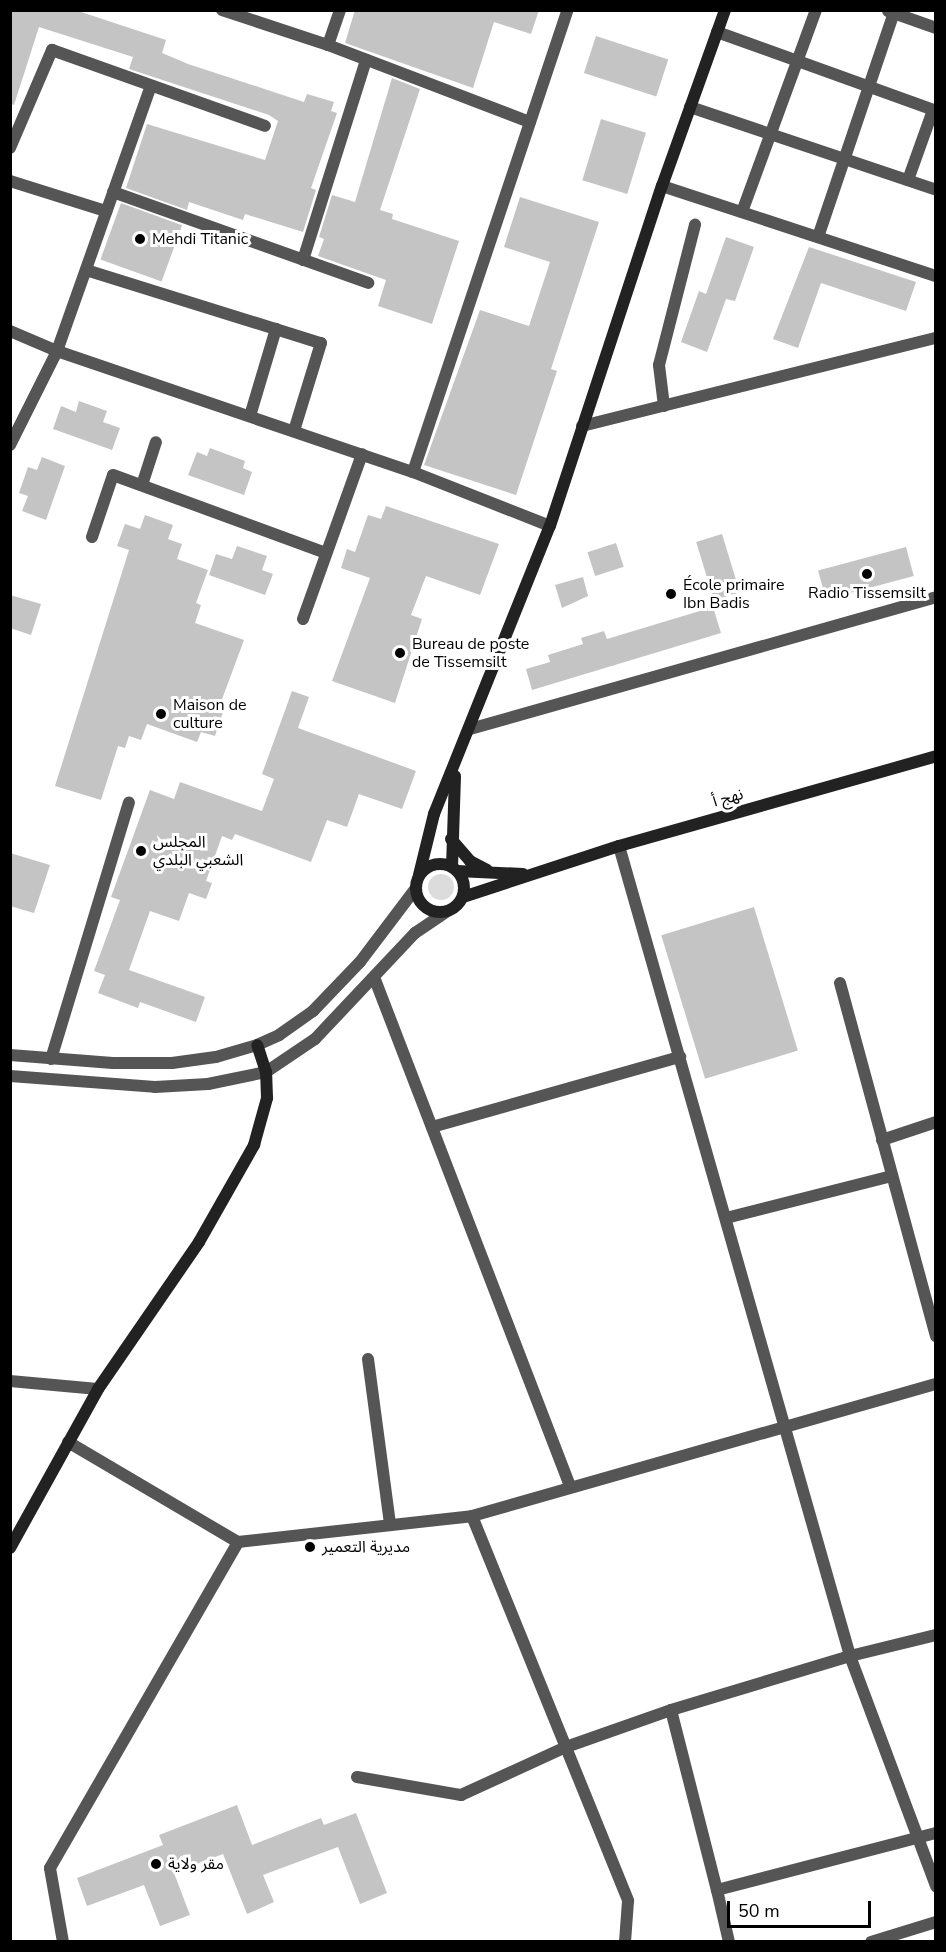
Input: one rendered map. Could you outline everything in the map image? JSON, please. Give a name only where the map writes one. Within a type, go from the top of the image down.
[{"type":"main road","points":[[456,763],[451,840],[455,869],[464,883],[463,897],[446,912],[425,908],[416,888],[434,814],[550,525],[662,186],[717,32],[721,12]]},
{"type":"main road","name":"نهج أ","points":[[463,897],[619,846],[936,756]]},
{"type":"main road","points":[[451,840],[470,861],[497,873]]},
{"type":"main road","points":[[419,875],[433,865],[455,869]]},
{"type":"main road","name":"نهج أ","points":[[455,869],[530,875]]},
{"type":"main road","points":[[10,1548],[98,1389],[199,1242],[242,1169],[261,1124],[267,1098],[266,1072],[257,1045]]},
{"type":"street","points":[[222,10],[328,45],[530,122]]},
{"type":"street","points":[[328,45],[340,10]]},
{"type":"street","points":[[413,471],[568,10]]},
{"type":"street","points":[[742,212],[816,10]]},
{"type":"street","points":[[818,237],[892,11],[936,28]]},
{"type":"street","points":[[717,32],[934,110],[908,180]]},
{"type":"street","points":[[10,148],[52,50],[150,88],[265,126]]},
{"type":"street","points":[[303,260],[366,60]]},
{"type":"street","points":[[12,439],[57,351],[150,88]]},
{"type":"street","points":[[690,107],[936,190]]},
{"type":"street","points":[[10,181],[106,211]]},
{"type":"street","points":[[662,186],[936,276]]},
{"type":"street","points":[[113,192],[368,283]]},
{"type":"street","points":[[664,406],[659,365],[695,225]]},
{"type":"street","points":[[86,270],[321,343],[294,431]]},
{"type":"street","points":[[250,416],[276,329]]},
{"type":"street","points":[[10,331],[57,351],[413,471],[550,525]]},
{"type":"street","points":[[582,426],[936,338]]},
{"type":"street","points":[[142,485],[156,442]]},
{"type":"street","points":[[303,619],[362,454]]},
{"type":"street","points":[[92,537],[113,475],[327,553]]},
{"type":"street","points":[[470,729],[936,597]]},
{"type":"street","points":[[51,1059],[129,803]]},
{"type":"street","points":[[619,846],[786,1425],[850,1656],[936,1886]]},
{"type":"street","points":[[10,1055],[51,1059],[172,1063],[216,1057],[257,1045],[297,1024],[319,1005],[360,963],[416,888]]},
{"type":"street","points":[[10,1076],[155,1087],[208,1084],[266,1072],[315,1039],[415,933],[446,912]]},
{"type":"street","points":[[374,977],[570,1486]]},
{"type":"street","points":[[840,983],[936,1336]]},
{"type":"street","points":[[432,1127],[680,1057]]},
{"type":"street","points":[[882,1140],[936,1122]]},
{"type":"street","points":[[726,1218],[892,1176]]},
{"type":"street","points":[[368,1359],[390,1524]]},
{"type":"street","points":[[10,1381],[98,1389]]},
{"type":"street","points":[[68,1442],[238,1542],[472,1516],[570,1486],[936,1384]]},
{"type":"street","points":[[472,1516],[628,1901],[625,1941]]},
{"type":"street","points":[[63,1941],[50,1868],[238,1542]]},
{"type":"street","points":[[357,1776],[460,1795],[566,1747],[671,1710],[850,1656],[936,1635]]},
{"type":"street","points":[[671,1710],[729,1941]]},
{"type":"street","points":[[717,1890],[936,1833]]},
{"type":"street","points":[[871,1941],[936,1922]]},
{"type":"shaded area","points":[[441,874],[451,877],[454,887],[451,897],[441,900],[431,897],[428,887],[431,877]]},
{"type":"building","points":[[10,10],[75,10],[166,40],[162,53],[188,64],[304,102],[307,94],[334,102],[331,111],[337,113],[311,188],[316,190],[303,232],[245,214],[243,220],[189,202],[187,210],[126,188],[147,124],[265,160],[278,121],[269,115],[129,69],[133,57],[39,27],[14,105],[10,104]]},
{"type":"building","points":[[355,10],[539,10],[531,34],[494,22],[473,88],[345,43]]},
{"type":"building","points":[[596,36],[668,59],[656,97],[584,73]]},
{"type":"building","points":[[392,78],[420,89],[380,210],[393,214],[392,219],[459,241],[432,324],[378,306],[386,280],[318,256],[324,239],[319,237],[332,195],[355,202]]},
{"type":"building","points":[[601,119],[646,133],[627,194],[582,180]]},
{"type":"building","points":[[520,197],[599,222],[551,369],[557,371],[516,495],[424,465],[480,310],[529,326],[550,262],[504,247]]},
{"type":"building","points":[[121,203],[182,225],[162,282],[100,259]]},
{"type":"building","points":[[726,237],[754,247],[735,301],[726,299],[707,352],[681,342],[699,291],[706,294]]},
{"type":"building","points":[[809,247],[916,282],[906,311],[821,283],[798,348],[773,339]]},
{"type":"building","points":[[79,401],[107,411],[103,422],[120,428],[112,450],[53,429],[61,406],[76,412]]},
{"type":"building","points":[[210,448],[245,461],[243,468],[252,472],[244,495],[188,475],[197,452],[207,456]]},
{"type":"building","points":[[42,457],[65,466],[46,520],[22,511],[28,496],[19,493],[28,467],[37,470]]},
{"type":"building","points":[[386,506],[499,544],[480,595],[426,576],[411,615],[422,619],[395,703],[332,681],[370,578],[341,568],[347,549],[355,552],[368,515],[381,519]]},
{"type":"building","points":[[145,515],[173,525],[168,539],[182,544],[177,559],[208,570],[196,603],[201,605],[195,623],[244,640],[218,710],[223,712],[215,736],[201,732],[197,742],[147,724],[141,740],[129,736],[125,748],[118,746],[101,800],[55,786],[129,550],[117,546],[125,524],[140,529]]},
{"type":"building","points":[[722,534],[740,592],[714,600],[696,542]]},
{"type":"building","points":[[616,543],[624,567],[595,576],[587,552]]},
{"type":"building","points":[[237,546],[267,556],[262,570],[273,574],[265,595],[209,575],[216,554],[232,559]]},
{"type":"building","name":"Radio Tissemsilt","points":[[906,547],[914,576],[826,600],[818,571]]},
{"type":"building","points":[[583,577],[588,596],[562,608],[555,585]]},
{"type":"building","points":[[10,595],[41,604],[31,635],[10,628]]},
{"type":"building","points":[[713,607],[721,633],[532,690],[526,669],[550,662],[548,655],[583,644],[581,638],[604,631],[607,639]]},
{"type":"building","points":[[292,691],[309,697],[298,728],[416,771],[402,809],[359,794],[347,827],[327,820],[311,862],[235,834],[232,840],[222,836],[206,881],[212,883],[206,899],[189,893],[179,921],[150,911],[129,970],[205,997],[196,1022],[140,1002],[138,1008],[98,993],[105,975],[94,971],[120,900],[111,897],[150,790],[174,799],[180,782],[262,811],[274,779],[262,774]]},
{"type":"building","points":[[10,853],[50,865],[34,913],[10,906]]},
{"type":"building","points":[[754,907],[798,1050],[705,1079],[661,935]]},
{"type":"building","name":"مقر ولاية","points":[[237,1805],[252,1845],[321,1818],[324,1825],[356,1813],[387,1893],[360,1904],[338,1847],[263,1875],[274,1902],[247,1914],[223,1854],[174,1873],[190,1915],[160,1926],[144,1885],[87,1906],[77,1878],[163,1845],[159,1835]]},
{"type":"place","name":"Mehdi Titanic","points":[[140,239]]},
{"type":"place","name":"Radio Tissemsilt","points":[[867,574]]},
{"type":"place","name":"École primaire Ibn Badis","points":[[671,594]]},
{"type":"place","name":"Bureau de poste de Tissemsilt","points":[[400,653]]},
{"type":"place","name":"Maison de culture","points":[[161,714]]},
{"type":"place","name":"المجلس الشعبي البلدي","points":[[141,851]]},
{"type":"place","name":"مديرية التعمير","points":[[310,1547]]},
{"type":"place","name":"مقر ولاية","points":[[156,1864]]}]
